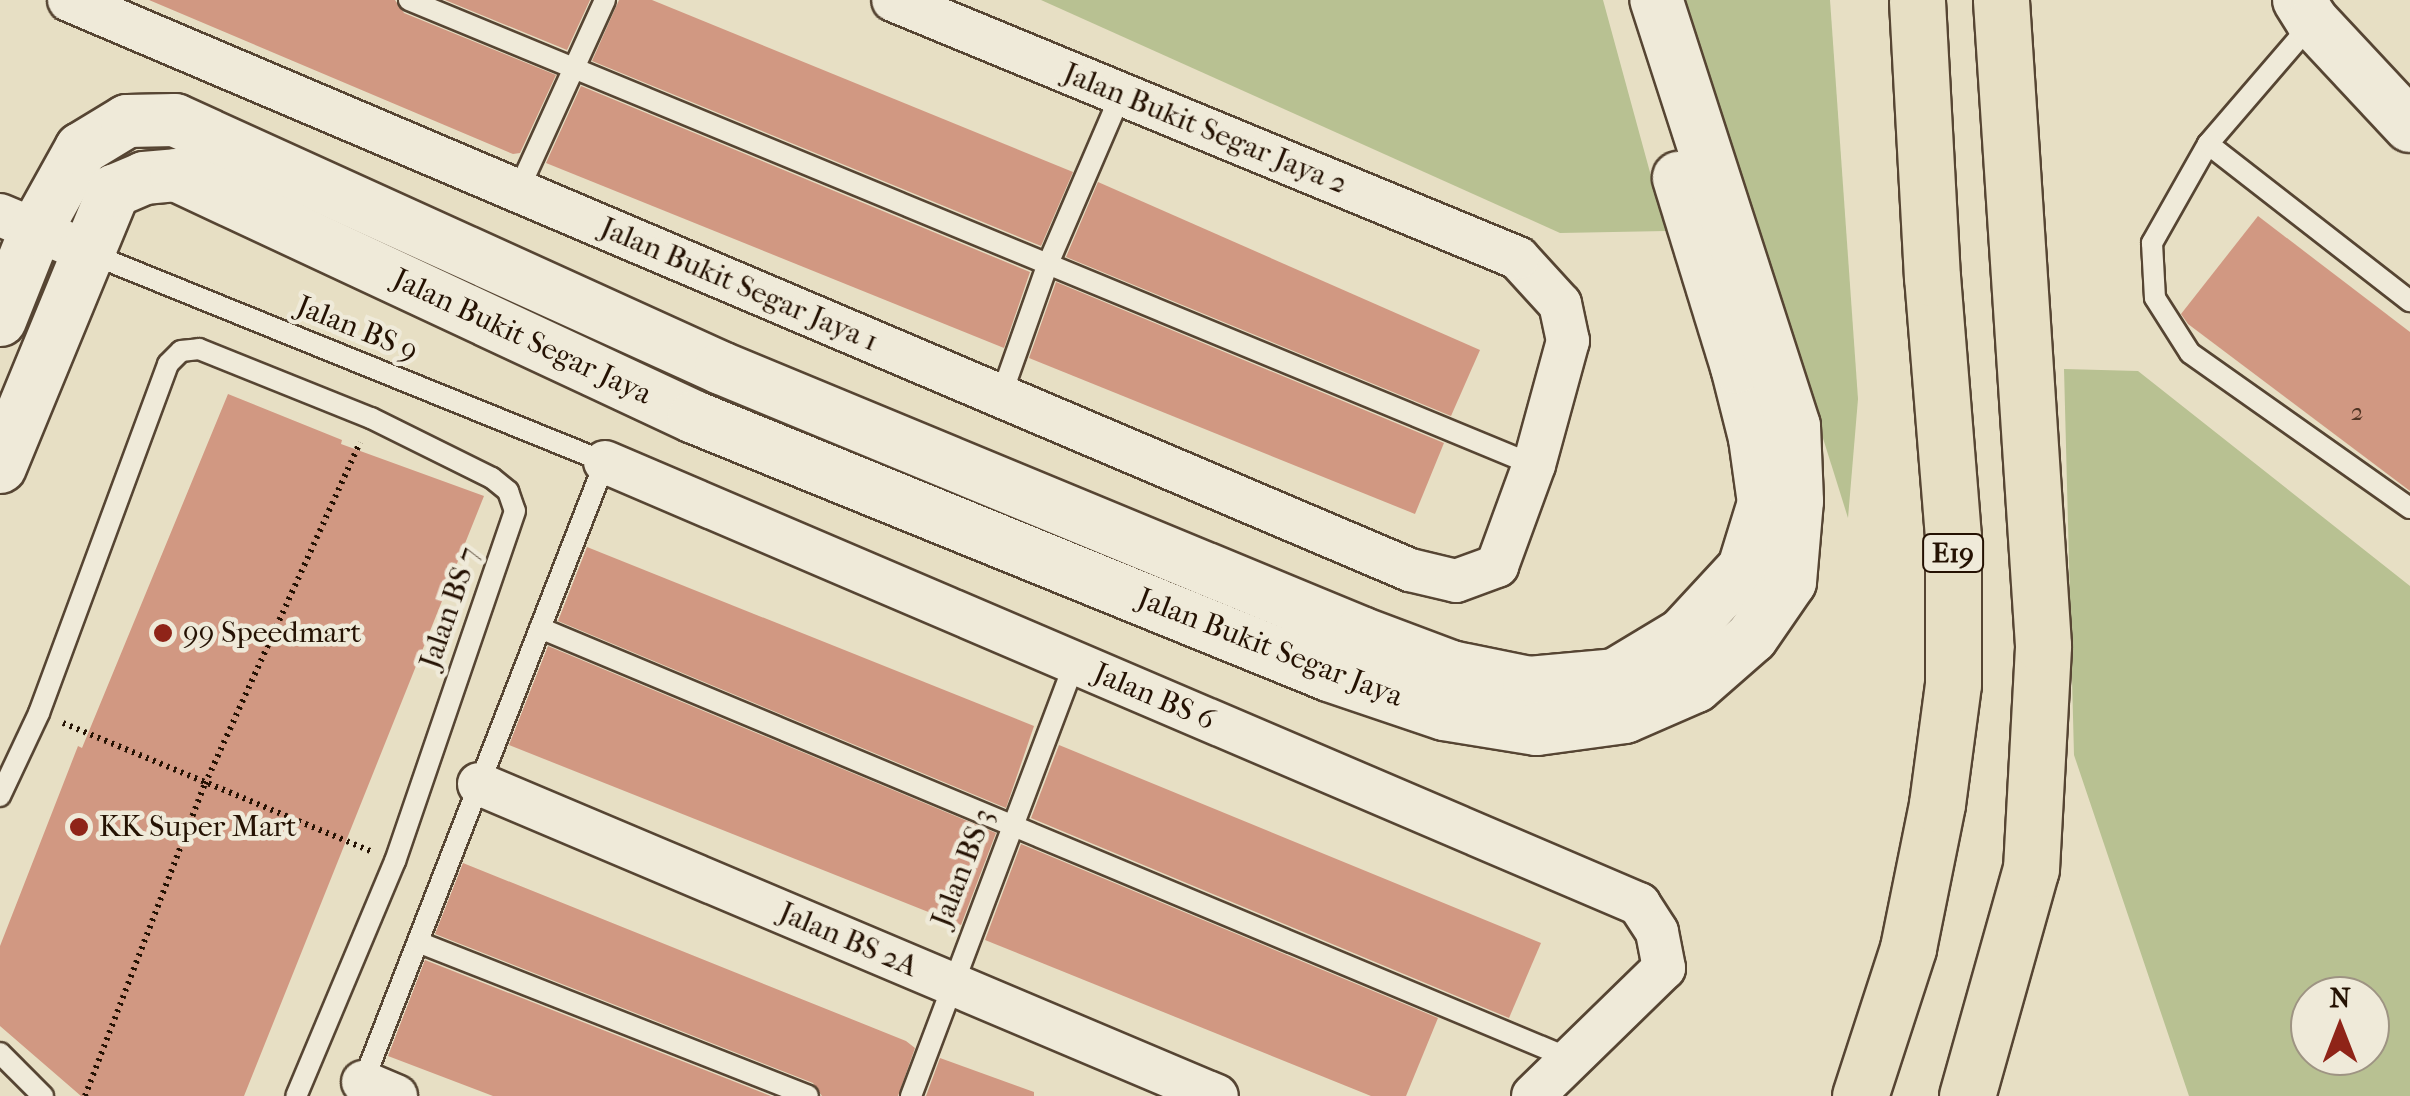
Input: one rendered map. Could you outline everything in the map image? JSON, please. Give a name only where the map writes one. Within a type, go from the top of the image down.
[{"type":"highway","name":"E19","points":[[1860,1096],[1908,948],[1937,804],[1952,684],[1952,537],[1932,278],[1917,0]]},
{"type":"highway","points":[[1967,1096],[2031,869],[2043,646],[2001,0]]},
{"type":"street","name":"Jalan Bukit Segar Jaya 1","points":[[69,0],[1410,570],[1456,582],[1496,566],[1534,465],[1568,341],[1560,304],[1518,258]]},
{"type":"street","name":"Jalan Bukit Segar Jaya 2","points":[[892,0],[1518,258]]},
{"type":"street","name":"Jalan Bukit Segar Jaya","points":[[18,223],[80,148],[127,121],[174,120],[739,376],[1451,668],[1529,683],[1615,675],[1683,634],[1744,568],[1764,503],[1755,438],[1737,368],[1624,0]]},
{"type":"street","name":"Jalan Bukit Segar Jaya","points":[[86,252],[114,191],[144,178],[176,176],[694,417],[1329,675],[1444,714],[1537,729],[1625,717],[1696,686],[1752,637],[1790,582],[1797,501],[1794,426],[1656,0]]},
{"type":"street","points":[[2306,11],[2410,126]]},
{"type":"street","points":[[0,320],[18,223],[86,252],[0,467]]},
{"type":"street","name":"Jalan BS 6","points":[[605,462],[1639,904],[1657,932],[1664,968],[1571,1059]]},
{"type":"street","name":"Jalan BS 2A","points":[[479,784],[1217,1096]]},
{"type":"street","points":[[1533,1096],[1571,1059]]},
{"type":"lane","points":[[409,0],[1534,465]]},
{"type":"lane","points":[[518,191],[605,0]]},
{"type":"lane","points":[[2306,11],[2208,144],[2152,243],[2155,298],[2190,353],[2410,508]]},
{"type":"lane","points":[[1001,396],[1047,266],[1120,94]]},
{"type":"lane","points":[[2208,144],[2410,301]]},
{"type":"lane","name":"Jalan BS 9","points":[[86,252],[605,462]]},
{"type":"lane","name":"Jalan BS 7","points":[[39,713],[168,364],[181,350],[198,349],[371,418],[492,478],[508,491],[514,511],[395,860],[296,1096]]},
{"type":"lane","points":[[380,1089],[418,942],[605,462]]},
{"type":"lane","points":[[540,628],[1013,822],[1571,1059]]},
{"type":"lane","name":"Jalan BS 3","points":[[910,1096],[1075,663]]},
{"type":"lane","points":[[0,796],[39,713]]},
{"type":"lane","points":[[418,942],[808,1096]]},
{"type":"lane","points":[[0,1053],[43,1096]]},
{"type":"path","points":[[84,1096],[205,784],[371,418]]},
{"type":"path","points":[[39,713],[395,860]]},
{"type":"green space","points":[[1041,0],[1603,0],[1666,231],[1560,233]]},
{"type":"green space","points":[[1686,0],[1830,0],[1858,399],[1848,518]]},
{"type":"green space","points":[[2064,369],[2138,371],[2410,586],[2410,1096],[2189,1096],[2074,755]]},
{"type":"building","points":[[149,0],[395,0],[404,13],[556,75],[520,153],[513,154]]},
{"type":"building","points":[[445,0],[590,0],[567,50]]},
{"type":"building","points":[[619,0],[652,0],[1073,172],[1041,246],[592,61]]},
{"type":"building","points":[[581,86],[1030,272],[1004,348],[546,163]]},
{"type":"building","points":[[1098,182],[1480,350],[1451,416],[1066,257]]},
{"type":"building","points":[[2258,216],[2410,332],[2410,491],[2188,324],[2181,314]]},
{"type":"building","points":[[1056,282],[1444,443],[1415,514],[1029,358]]},
{"type":"building","points":[[228,394],[342,440],[341,444],[484,496],[244,1096],[81,1096],[0,1026],[0,946],[78,746],[82,748]]},
{"type":"building","points":[[587,547],[1034,726],[1006,808],[558,621]]},
{"type":"building","points":[[548,646],[996,833],[961,925],[509,745]]},
{"type":"building","points":[[1059,745],[1541,943],[1509,1018],[1031,818]]},
{"type":"building","points":[[1021,844],[1438,1018],[1406,1096],[1371,1096],[985,940]]},
{"type":"building","points":[[463,863],[906,1041],[915,1048],[898,1096],[822,1096],[813,1083],[435,934]]},
{"type":"building","points":[[425,960],[771,1096],[493,1096],[388,1056]]},
{"type":"building","points":[[940,1058],[1034,1092],[1034,1096],[926,1096]]},
{"type":"place","name":"99 Speedmart","points":[[163,633]]},
{"type":"place","name":"KK Super Mart","points":[[79,827]]}]
